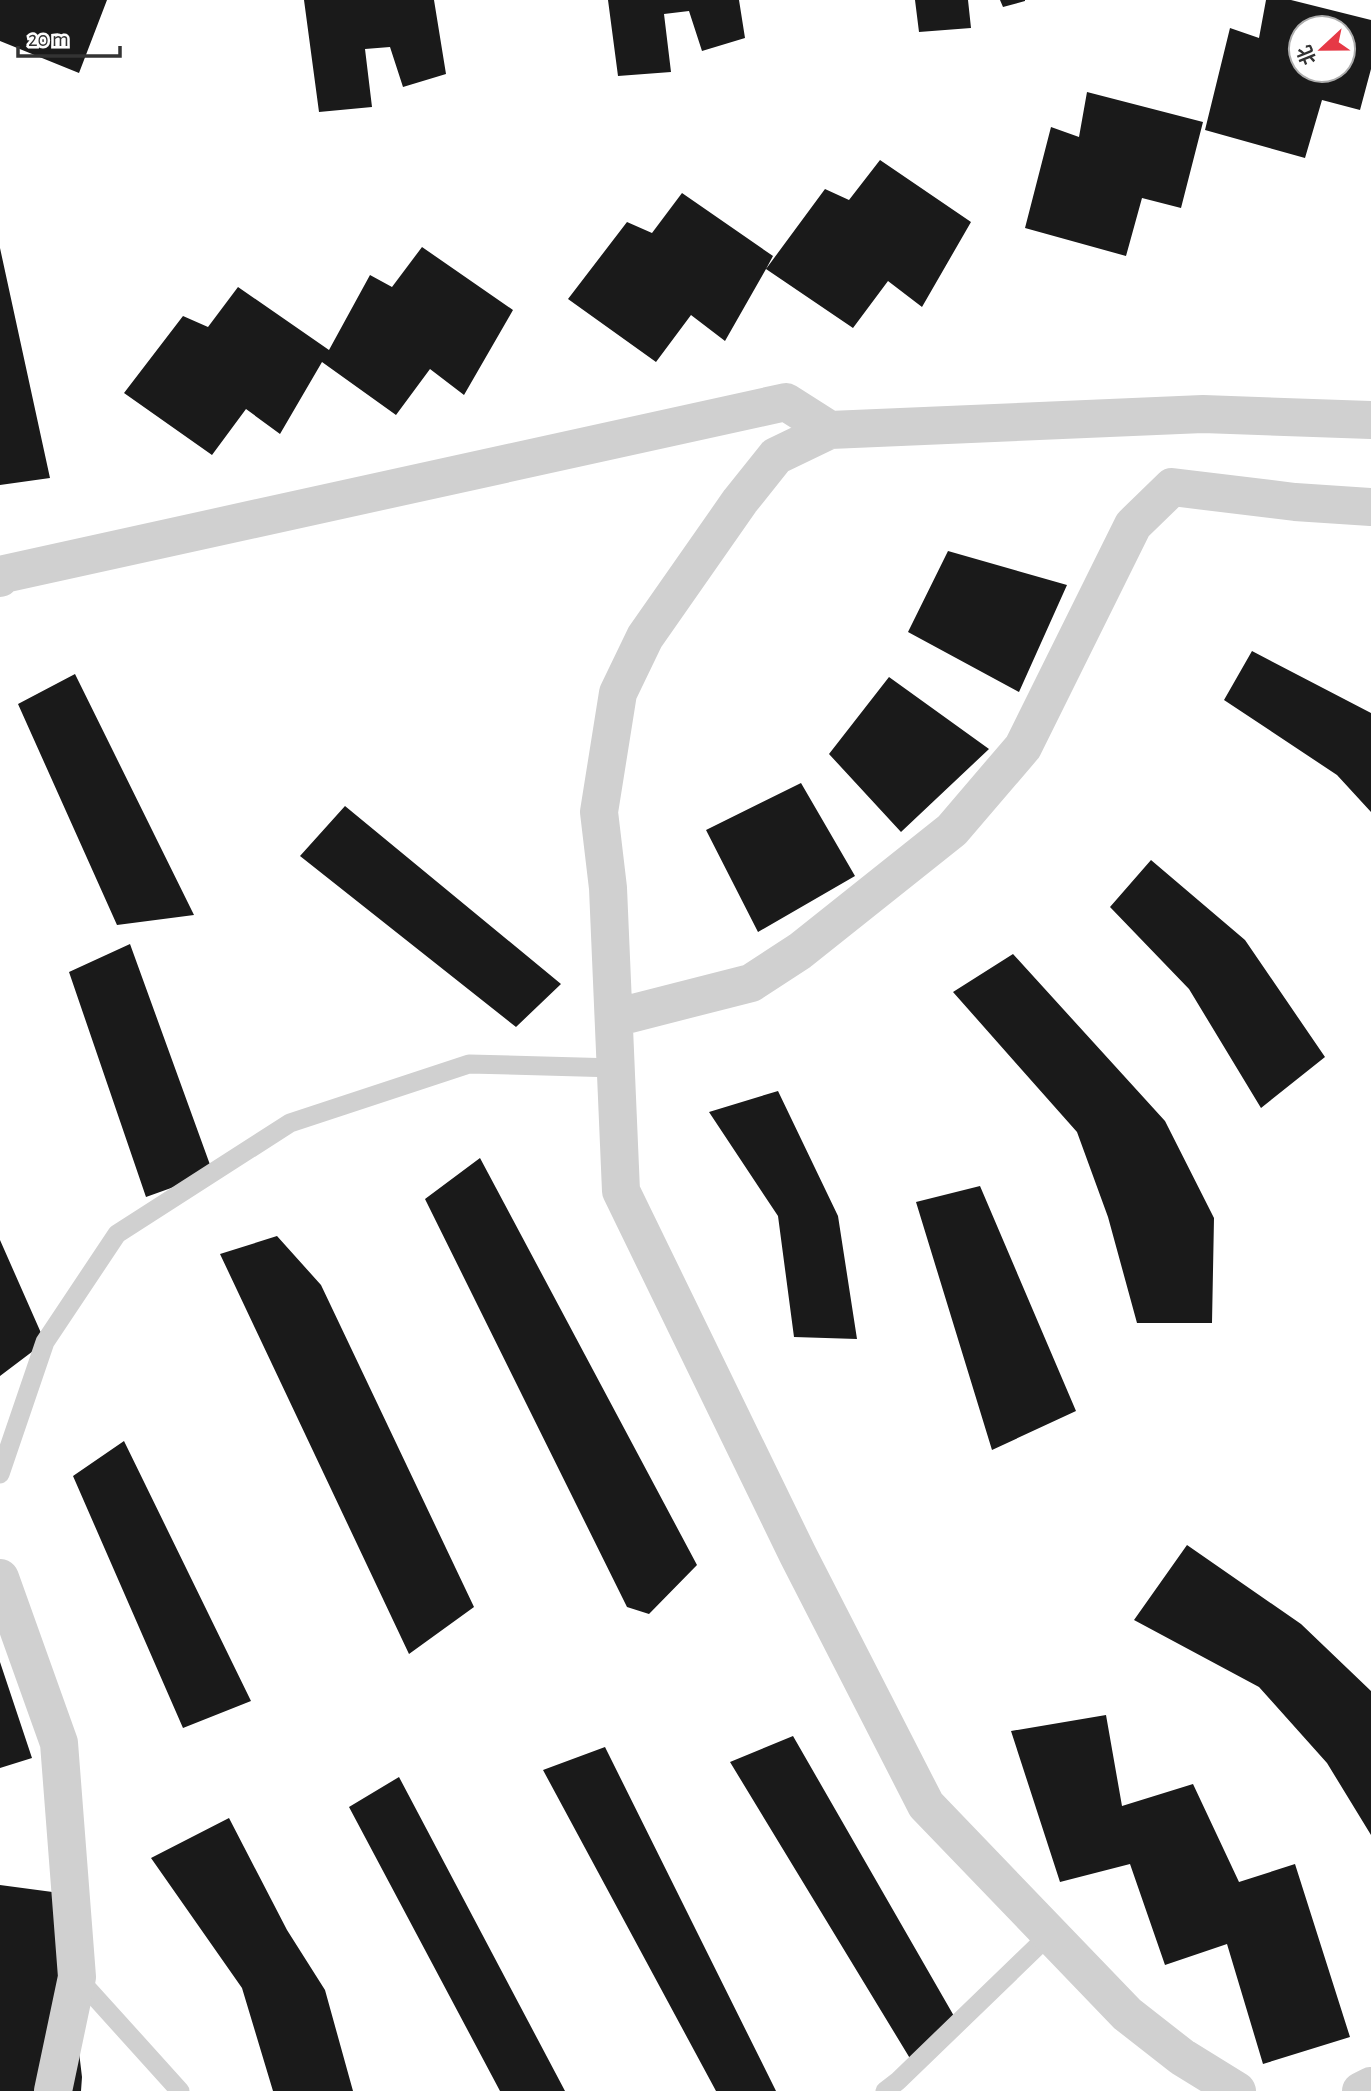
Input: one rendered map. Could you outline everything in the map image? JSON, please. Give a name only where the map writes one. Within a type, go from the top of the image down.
[{"type":"street","points":[[0,578],[4,574],[786,402],[830,430]]},
{"type":"street","points":[[1237,2091],[1182,2057],[1127,2014],[926,1805],[804,1567],[621,1191],[608,888],[599,812],[618,693],[645,637],[776,456],[830,430],[1203,414],[1371,420]]},
{"type":"street","points":[[614,1018],[751,983],[800,951],[952,830],[1023,747],[1133,525],[1172,488],[1295,502],[1371,507]]},
{"type":"street","points":[[0,1578],[59,1743],[77,1977],[53,2091]]},
{"type":"street","points":[[1361,2091],[1371,2085]]},
{"type":"lane","points":[[0,1474],[45,1342],[117,1234],[290,1123],[469,1064],[617,1069]]},
{"type":"lane","points":[[885,2091],[1050,1934]]},
{"type":"lane","points":[[77,1977],[180,2091]]},
{"type":"building","points":[[0,0],[107,0],[79,73],[0,41]]},
{"type":"building","points":[[304,0],[434,0],[446,74],[403,87],[390,47],[365,49],[372,107],[319,112]]},
{"type":"building","points":[[608,0],[739,0],[745,38],[702,51],[689,11],[664,14],[671,72],[618,76]]},
{"type":"building","points":[[915,0],[968,0],[971,28],[919,32]]},
{"type":"building","points":[[1000,0],[1025,0],[1025,1],[1003,7]]},
{"type":"building","points":[[1266,0],[1291,0],[1347,14],[1287,14],[1287,84],[1357,84],[1357,16],[1371,20],[1371,69],[1360,110],[1322,100],[1305,158],[1205,130],[1230,28],[1259,38]]},
{"type":"building","points":[[1087,92],[1203,122],[1181,208],[1142,198],[1126,256],[1025,228],[1051,127],[1079,137]]},
{"type":"building","points":[[880,160],[971,222],[922,307],[888,281],[853,328],[766,269],[825,189],[849,200]]},
{"type":"building","points":[[682,193],[773,256],[725,341],[691,315],[656,362],[568,299],[627,222],[652,233]]},
{"type":"building","points":[[422,247],[513,310],[464,395],[430,369],[396,415],[322,362],[280,434],[246,409],[212,455],[124,393],[183,316],[208,327],[238,287],[329,350],[370,275],[392,287]]},
{"type":"building","points":[[0,248],[50,478],[0,485]]},
{"type":"building","points":[[948,551],[1067,585],[1019,692],[908,632]]},
{"type":"building","points":[[1252,651],[1371,713],[1371,812],[1337,775],[1224,700]]},
{"type":"building","points":[[75,674],[194,915],[117,925],[18,704]]},
{"type":"building","points":[[889,677],[989,749],[901,832],[829,754]]},
{"type":"building","points":[[801,783],[855,876],[758,932],[706,830]]},
{"type":"building","points":[[345,806],[561,984],[516,1027],[300,856]]},
{"type":"building","points":[[1151,860],[1245,940],[1325,1057],[1261,1108],[1189,989],[1110,907]]},
{"type":"building","points":[[130,944],[213,1173],[146,1197],[69,972]]},
{"type":"building","points":[[1013,954],[1165,1121],[1214,1218],[1212,1323],[1137,1323],[1108,1217],[1077,1132],[953,992]]},
{"type":"building","points":[[778,1091],[838,1216],[857,1339],[794,1337],[778,1216],[709,1112]]},
{"type":"building","points":[[480,1158],[697,1565],[649,1614],[627,1607],[425,1199]]},
{"type":"building","points":[[980,1186],[1076,1411],[992,1450],[916,1202]]},
{"type":"building","points":[[277,1236],[321,1285],[474,1607],[409,1654],[220,1254]]},
{"type":"building","points":[[0,1240],[45,1342],[0,1376]]},
{"type":"building","points":[[124,1441],[251,1701],[183,1728],[73,1476]]},
{"type":"building","points":[[1187,1545],[1301,1624],[1371,1691],[1371,1835],[1327,1763],[1259,1687],[1134,1620]]},
{"type":"building","points":[[0,1662],[32,1758],[0,1768]]},
{"type":"building","points":[[1106,1715],[1122,1806],[1193,1784],[1239,1882],[1295,1864],[1350,2037],[1263,2064],[1227,1944],[1165,1965],[1130,1864],[1060,1882],[1011,1731]]},
{"type":"building","points":[[793,1736],[958,2023],[914,2065],[730,1762]]},
{"type":"building","points":[[605,1747],[776,2091],[716,2091],[543,1770]]},
{"type":"building","points":[[399,1777],[565,2091],[500,2091],[349,1807]]},
{"type":"building","points":[[229,1818],[287,1930],[325,1990],[353,2091],[273,2091],[242,1988],[151,1858]]},
{"type":"building","points":[[0,1885],[60,1893],[82,2077],[81,2091],[0,2091]]}]
